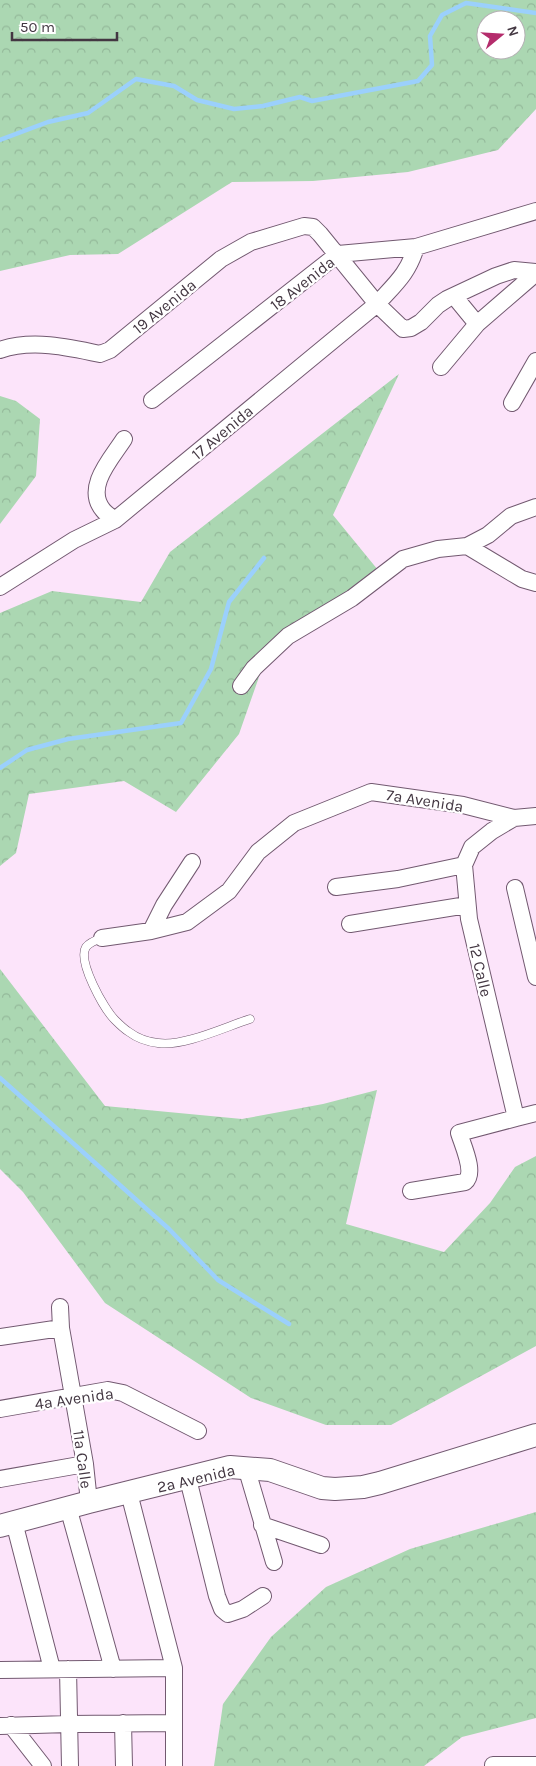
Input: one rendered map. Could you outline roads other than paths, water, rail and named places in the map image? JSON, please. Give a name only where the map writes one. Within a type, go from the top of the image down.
[{"type":"main road","name":"2a Avenida","points":[[7,1524],[218,1469],[246,1467],[270,1470],[322,1488],[363,1487],[536,1435]]},
{"type":"street","name":"18 Avenida","points":[[152,400],[338,254],[416,247],[536,211]]},
{"type":"street","name":"19 Avenida","points":[[0,350],[12,346],[30,344],[100,354],[110,350],[221,259],[251,242],[304,226],[313,227],[338,254]]},
{"type":"street","name":"17 Avenida","points":[[0,586],[74,540],[115,520],[377,304],[405,273],[411,264],[416,247]]},
{"type":"street","points":[[338,254],[377,304],[403,329],[411,328],[420,322],[438,304],[496,276],[514,270],[536,273]]},
{"type":"street","points":[[442,367],[476,324],[536,273]]},
{"type":"street","points":[[454,296],[476,324]]},
{"type":"street","points":[[512,403],[536,361]]},
{"type":"street","points":[[115,520],[103,510],[96,498],[96,487],[101,474],[124,439]]},
{"type":"street","points":[[241,686],[254,668],[288,636],[352,598],[403,559],[438,549],[467,546],[488,535],[511,516],[536,507]]},
{"type":"street","points":[[467,546],[522,579],[536,583]]},
{"type":"street","name":"7a Avenida","points":[[96,940],[151,931],[187,922],[229,890],[258,852],[294,823],[371,792],[463,806],[514,818],[536,816]]},
{"type":"street","points":[[336,887],[398,879],[464,865],[472,847],[492,831],[514,818]]},
{"type":"street","points":[[151,931],[164,905],[192,862]]},
{"type":"street","name":"12 Calle","points":[[464,865],[469,919],[516,1118]]},
{"type":"street","points":[[515,888],[536,977]]},
{"type":"street","points":[[350,924],[468,905]]},
{"type":"street","points":[[411,1191],[464,1182],[469,1179],[470,1171],[458,1133],[536,1113]]},
{"type":"street","name":"11a Calle","points":[[60,1307],[85,1464],[78,1504],[113,1669]]},
{"type":"street","points":[[0,1337],[62,1328]]},
{"type":"street","name":"4a Avenida","points":[[0,1409],[115,1390],[123,1392],[198,1431]]},
{"type":"street","points":[[0,1479],[85,1464]]},
{"type":"street","points":[[246,1467],[274,1562]]},
{"type":"street","points":[[188,1478],[217,1596],[222,1609],[228,1614],[243,1609],[263,1596]]},
{"type":"street","points":[[129,1493],[174,1668],[174,1766]]},
{"type":"street","points":[[7,1524],[60,1669],[69,1724],[70,1766]]},
{"type":"street","points":[[262,1524],[321,1545]]},
{"type":"street","points":[[0,1670],[174,1668]]},
{"type":"street","points":[[123,1723],[124,1766]]},
{"type":"street","points":[[6,1726],[173,1723]]},
{"type":"street","points":[[6,1726],[43,1766]]},
{"type":"street","points":[[493,1765],[535,1766]]},
{"type":"lane","points":[[96,940],[85,949],[84,955],[93,983],[114,1020],[135,1035],[156,1043],[176,1044],[250,1019]]},
{"type":"waterway","points":[[0,140],[48,122],[88,113],[136,79],[174,86],[197,100],[234,109],[263,106],[300,97],[312,101],[418,81],[432,65],[430,36],[442,15],[466,3],[536,13]]},
{"type":"waterway","points":[[0,768],[27,750],[68,739],[181,723],[211,669],[229,602],[264,558]]},
{"type":"waterway","points":[[0,1078],[169,1229],[218,1280],[289,1324]]}]
